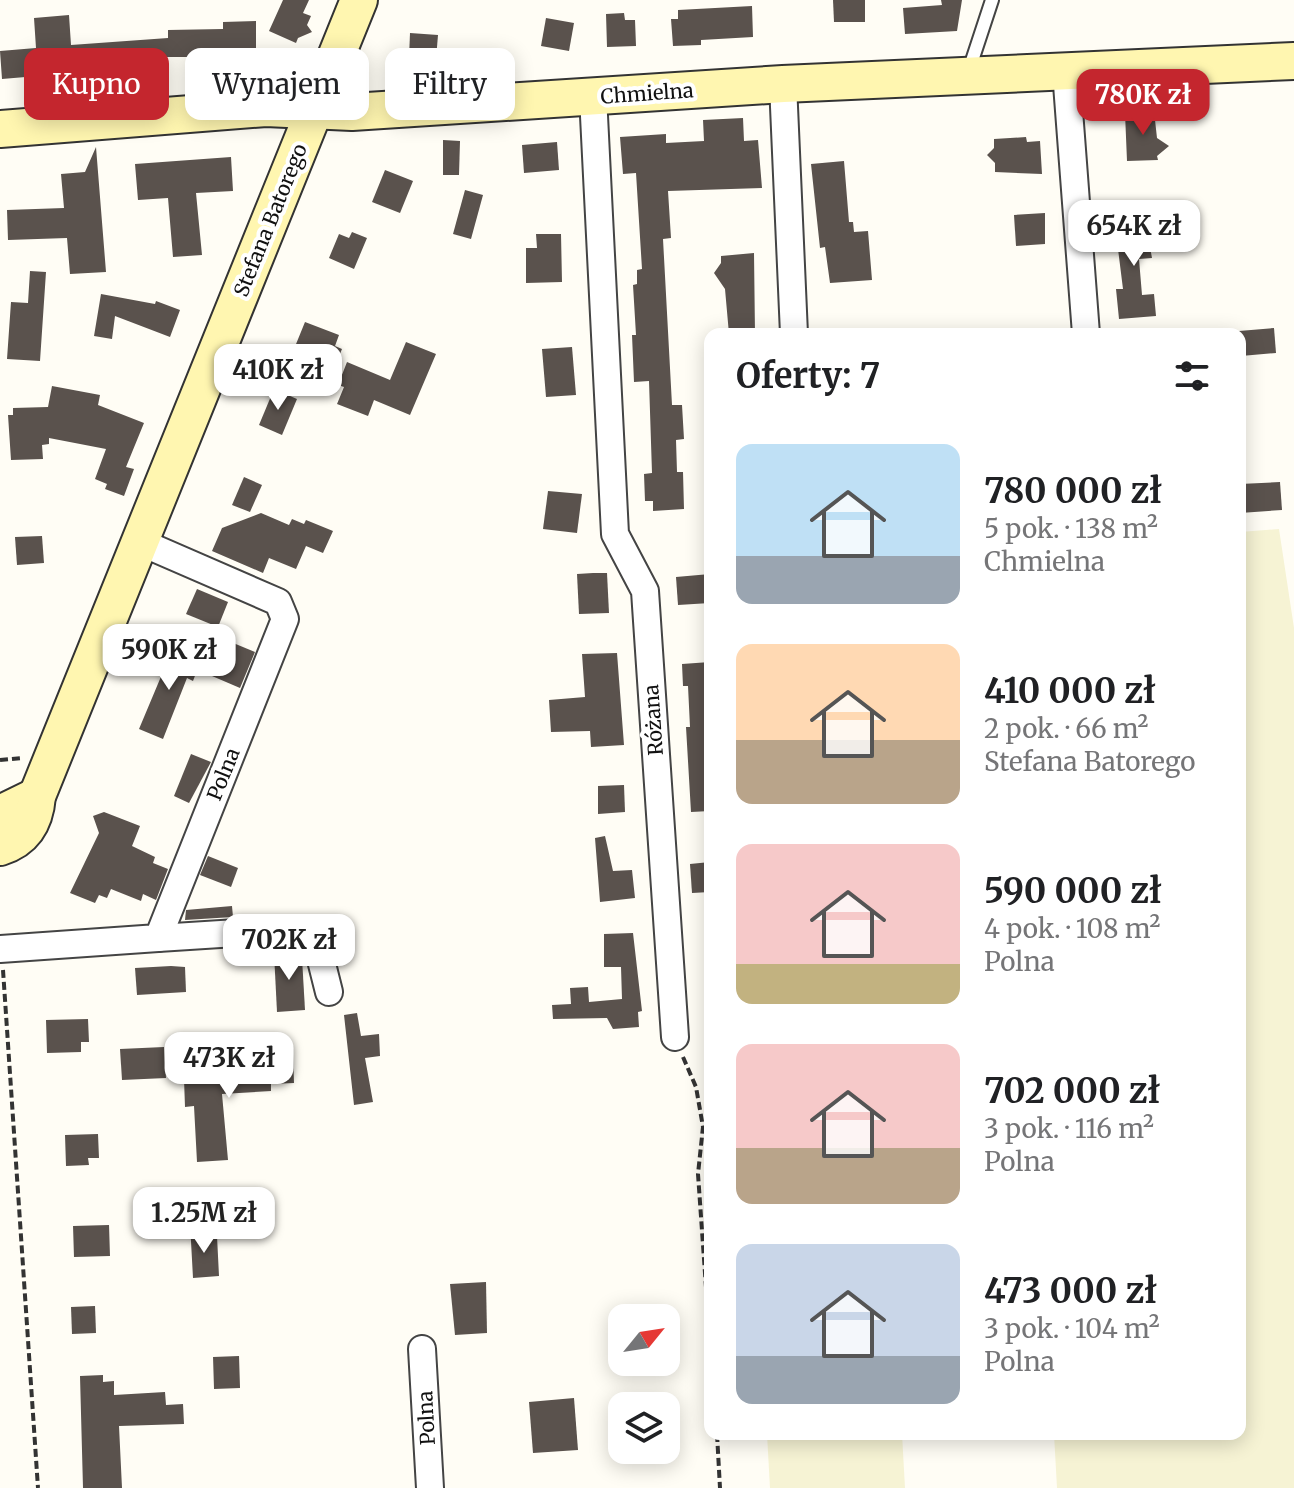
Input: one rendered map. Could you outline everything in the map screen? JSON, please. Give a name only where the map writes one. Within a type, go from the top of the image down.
[{"type":"street","name":"Stefana Batorego","points":[[339,48],[359,0]]},
{"type":"street","name":"Chmielna","points":[[369,111],[783,84],[1294,61]]},
{"type":"street","points":[[1066,71],[1086,328]]},
{"type":"street","points":[[783,84],[794,328]]},
{"type":"street","name":"Różana","points":[[593,96],[615,534],[645,591],[675,1037]]},
{"type":"street","name":"Chmielna","points":[[0,129],[185,114]]},
{"type":"street","name":"Stefana Batorego","points":[[0,847],[21,836],[31,826],[37,796],[310,120]]},
{"type":"street","name":"Polna","points":[[140,542],[278,602],[285,619],[158,938]]},
{"type":"street","points":[[0,814],[37,796]]},
{"type":"street","points":[[1,949],[285,930],[308,937],[320,956],[329,992]]},
{"type":"street","name":"Polna","points":[[422,1349],[430,1488]]},
{"type":"lane","points":[[966,76],[992,0]]},
{"type":"path","points":[[1,949],[38,1488]]},
{"type":"path","points":[[675,1037],[696,1087],[703,1127],[698,1174],[704,1259]]},
{"type":"path","points":[[717,1440],[720,1488]]},
{"type":"shaded area","points":[[1279,529],[1294,628],[1294,1488],[1057,1488],[1054,1440],[1246,1440],[1246,532]]},
{"type":"shaded area","points":[[767,1440],[902,1440],[905,1488],[770,1488]]},
{"type":"building","points":[[283,0],[309,0],[303,13],[311,16],[307,25],[312,32],[298,38],[296,43],[269,31]]},
{"type":"building","points":[[833,0],[865,0],[865,22],[834,22]]},
{"type":"building","points":[[941,0],[962,0],[957,31],[905,34],[903,8],[942,5]]},
{"type":"building","points":[[752,6],[753,37],[701,40],[701,45],[673,46],[671,19],[678,19],[678,10]]},
{"type":"building","points":[[624,13],[625,20],[635,20],[636,46],[607,47],[606,14]]},
{"type":"building","points":[[69,15],[71,45],[168,38],[168,30],[223,29],[223,22],[256,21],[256,48],[185,48],[185,57],[169,57],[169,48],[36,48],[34,18]]},
{"type":"building","points":[[546,18],[574,23],[569,51],[541,46]]},
{"type":"building","points":[[410,33],[438,35],[437,48],[409,48]]},
{"type":"building","points":[[24,49],[24,77],[2,79],[0,51]]},
{"type":"building","points":[[1154,111],[1157,138],[1169,146],[1157,156],[1158,160],[1127,161],[1125,113]]},
{"type":"building","points":[[743,118],[744,141],[758,140],[762,188],[668,191],[671,238],[663,239],[672,405],[682,405],[684,439],[676,440],[677,472],[683,472],[684,509],[653,511],[653,501],[645,501],[644,474],[652,473],[649,381],[634,382],[632,335],[636,335],[633,285],[637,284],[637,270],[642,269],[636,173],[623,174],[620,137],[666,134],[666,143],[704,141],[703,120]]},
{"type":"building","points":[[1026,137],[1027,142],[1040,141],[1042,174],[995,172],[995,163],[987,155],[994,148],[994,139]]},
{"type":"building","points":[[443,140],[460,141],[459,175],[443,175]]},
{"type":"building","points":[[557,142],[559,170],[524,173],[522,145]]},
{"type":"building","points":[[96,147],[106,272],[70,274],[67,238],[8,240],[7,210],[64,208],[61,174],[85,172]]},
{"type":"building","points":[[231,157],[233,191],[196,193],[202,255],[173,257],[168,198],[138,200],[135,164]]},
{"type":"building","points":[[844,161],[849,222],[853,222],[854,232],[868,231],[872,280],[830,283],[825,247],[820,248],[811,164]]},
{"type":"building","points":[[385,170],[413,181],[400,213],[372,202]]},
{"type":"building","points":[[465,190],[483,195],[471,239],[453,234]]},
{"type":"building","points":[[1045,213],[1045,244],[1016,246],[1014,215]]},
{"type":"building","points":[[1149,218],[1149,223],[1154,222],[1155,246],[1150,247],[1152,258],[1139,259],[1142,295],[1154,294],[1156,316],[1119,319],[1116,289],[1123,289],[1115,225],[1125,225],[1125,220]]},
{"type":"building","points":[[352,232],[367,238],[354,269],[329,258],[339,234],[349,238]]},
{"type":"building","points":[[536,234],[561,234],[562,282],[526,283],[526,248],[537,248]]},
{"type":"building","points":[[754,253],[755,328],[728,328],[725,289],[714,273],[721,263],[721,256]]},
{"type":"building","points":[[30,271],[46,272],[40,361],[7,359],[11,302],[28,303]]},
{"type":"building","points":[[101,294],[155,304],[156,301],[180,310],[170,337],[115,316],[112,339],[94,336]]},
{"type":"building","points":[[305,322],[339,335],[335,346],[342,349],[335,366],[294,349]]},
{"type":"building","points":[[1274,328],[1276,353],[1246,356],[1246,330]]},
{"type":"building","points":[[406,342],[436,354],[410,415],[374,400],[368,416],[337,404],[344,387],[338,385],[347,362],[390,380]]},
{"type":"building","points":[[572,347],[576,395],[546,397],[542,349]]},
{"type":"building","points":[[52,386],[100,395],[98,405],[144,423],[126,467],[134,469],[124,496],[105,489],[107,484],[95,479],[106,449],[49,438],[49,444],[42,445],[43,459],[11,460],[8,415],[13,415],[13,408],[48,407]]},
{"type":"building","points":[[274,389],[297,399],[282,435],[259,425]]},
{"type":"building","points":[[244,477],[262,485],[250,512],[232,505]]},
{"type":"building","points":[[1280,482],[1282,510],[1246,513],[1246,484]]},
{"type":"building","points":[[548,491],[582,494],[577,533],[543,529]]},
{"type":"building","points":[[261,513],[289,525],[292,519],[304,524],[306,520],[333,531],[323,553],[306,546],[296,569],[269,558],[263,573],[212,551],[222,528]]},
{"type":"building","points":[[42,536],[44,563],[17,565],[15,537]]},
{"type":"building","points":[[607,573],[609,613],[579,614],[577,574]]},
{"type":"building","points":[[704,575],[704,603],[678,605],[676,577]]},
{"type":"building","points":[[197,589],[228,602],[218,627],[186,614]]},
{"type":"building","points":[[226,640],[255,652],[240,688],[212,676]]},
{"type":"building","points":[[173,648],[201,660],[193,681],[187,678],[163,739],[139,729]]},
{"type":"building","points":[[617,653],[624,745],[591,747],[590,731],[551,732],[549,700],[585,697],[582,654]]},
{"type":"building","points":[[704,662],[704,811],[691,812],[686,727],[690,727],[688,686],[683,686],[682,664]]},
{"type":"building","points":[[191,754],[211,762],[189,803],[174,796]]},
{"type":"building","points":[[624,785],[625,812],[598,814],[598,786]]},
{"type":"building","points":[[104,812],[140,826],[132,846],[155,857],[153,863],[168,869],[156,900],[143,894],[141,901],[111,889],[107,898],[99,895],[95,903],[70,893],[99,833],[93,816]]},
{"type":"building","points":[[605,836],[613,871],[632,870],[635,898],[600,902],[595,838]]},
{"type":"building","points":[[208,856],[238,868],[231,887],[200,875]]},
{"type":"building","points":[[704,863],[704,892],[692,893],[690,864]]},
{"type":"building","points":[[232,906],[233,917],[185,920],[186,910]]},
{"type":"building","points":[[633,933],[642,1011],[638,1012],[639,1027],[613,1029],[607,1018],[553,1019],[552,1005],[571,1004],[570,988],[588,987],[589,1002],[622,999],[621,967],[604,967],[604,934]]},
{"type":"building","points":[[298,952],[302,958],[305,1010],[277,1012],[274,953]]},
{"type":"building","points":[[185,967],[186,992],[137,995],[135,968]]},
{"type":"building","points":[[357,1013],[361,1036],[379,1034],[380,1056],[365,1058],[373,1102],[354,1105],[344,1015]]},
{"type":"building","points":[[88,1019],[89,1042],[81,1042],[81,1052],[47,1053],[46,1020]]},
{"type":"building","points":[[164,1047],[166,1078],[122,1080],[120,1049]]},
{"type":"building","points":[[293,1054],[294,1083],[271,1084],[271,1091],[222,1094],[228,1160],[197,1162],[194,1106],[185,1107],[184,1079],[249,1075],[249,1059]]},
{"type":"building","points":[[98,1134],[99,1158],[88,1158],[89,1165],[66,1166],[65,1135]]},
{"type":"building","points":[[190,1223],[203,1236],[217,1236],[219,1276],[193,1278]]},
{"type":"building","points":[[109,1225],[110,1256],[74,1257],[73,1226]]},
{"type":"building","points":[[486,1282],[487,1333],[455,1335],[450,1284]]},
{"type":"building","points":[[95,1306],[96,1333],[72,1334],[71,1307]]},
{"type":"building","points":[[239,1356],[240,1388],[214,1389],[213,1357]]},
{"type":"building","points":[[103,1375],[103,1382],[114,1381],[114,1395],[165,1392],[166,1405],[183,1404],[184,1424],[119,1426],[122,1488],[83,1488],[80,1376]]},
{"type":"building","points":[[574,1398],[578,1450],[533,1453],[529,1402]]}]
